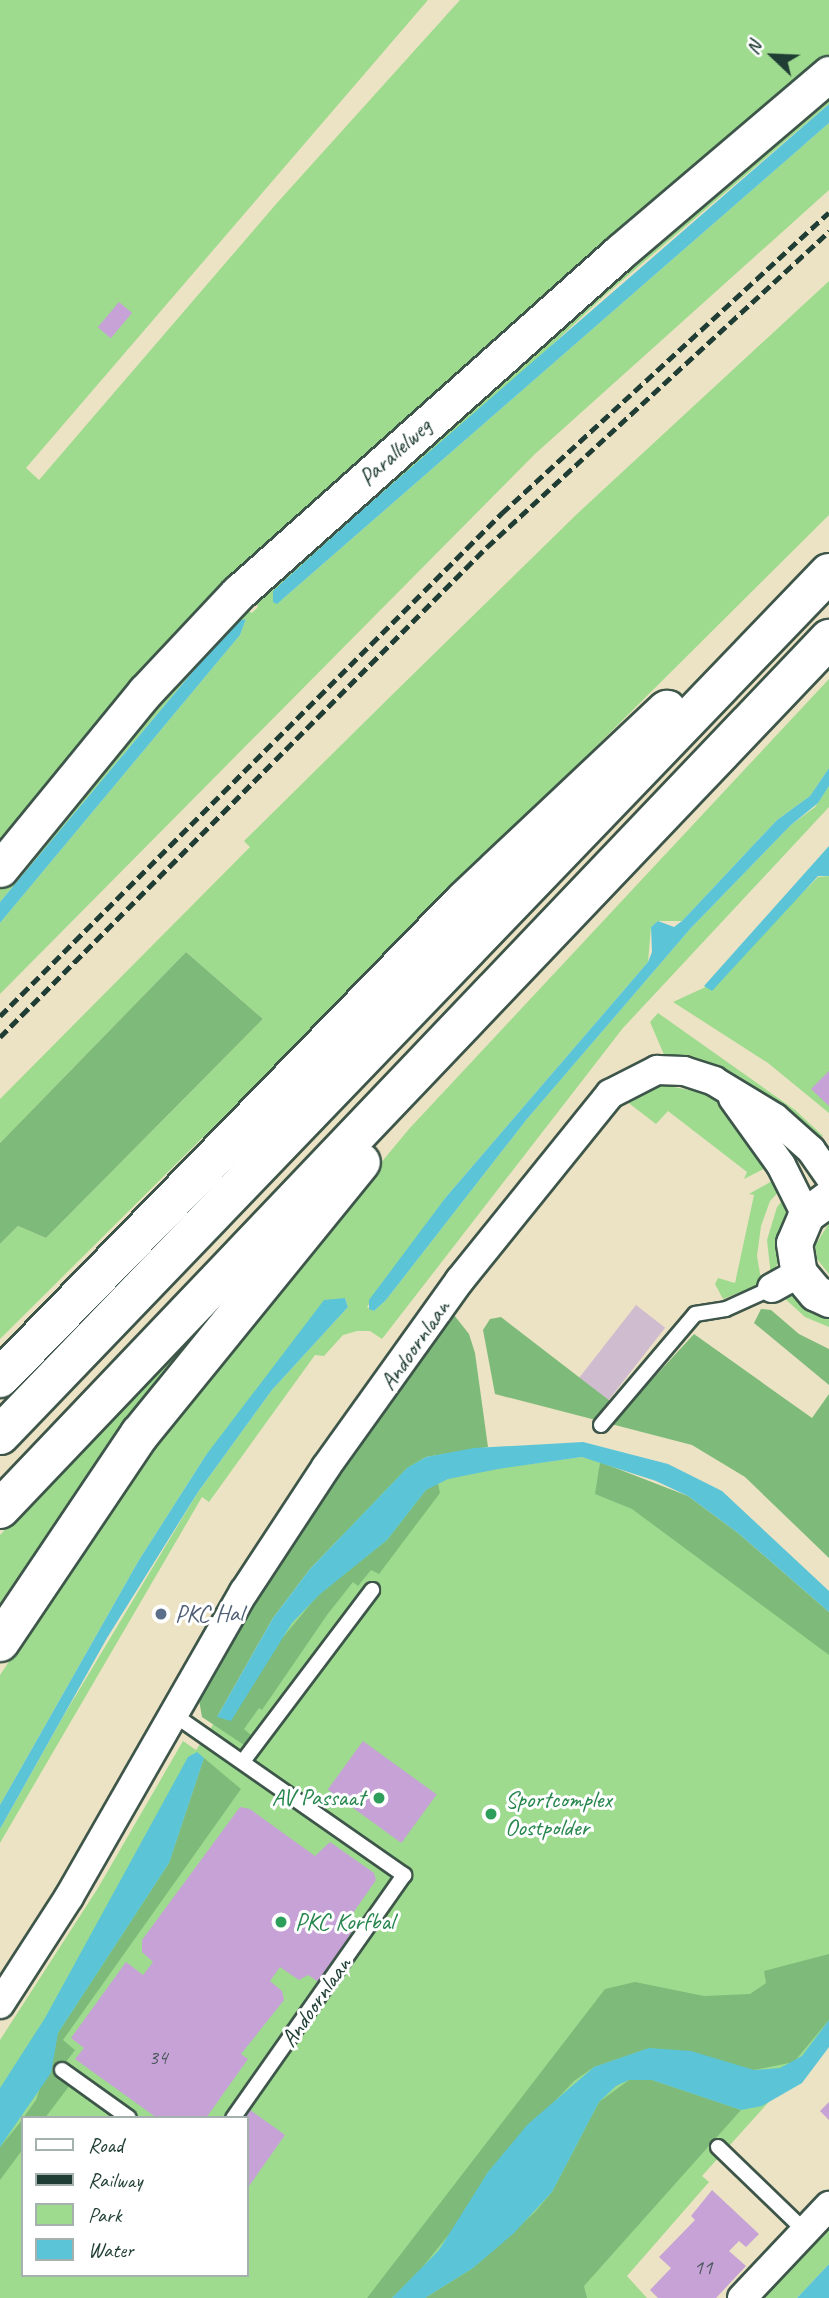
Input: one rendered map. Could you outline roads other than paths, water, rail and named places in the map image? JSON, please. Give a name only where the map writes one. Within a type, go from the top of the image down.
[{"type":"highway","points":[[7,1368],[464,901],[624,746],[823,579]]},
{"type":"highway","points":[[0,1435],[823,579]]},
{"type":"highway","points":[[0,1509],[829,639]]},
{"type":"highway","points":[[0,1642],[140,1434],[378,1141],[550,952],[592,888]]},
{"type":"street","name":"Parallelweg","points":[[0,869],[145,692],[238,593],[600,270],[829,74]]},
{"type":"street","name":"Andoornlaan","points":[[0,2004],[69,1897],[244,1592],[326,1467],[460,1280],[610,1094],[657,1070],[684,1071],[725,1087],[775,1118],[811,1150],[829,1176]]},
{"type":"street","points":[[725,1087],[781,1165],[817,1206],[794,1243],[786,1281],[829,1299]]},
{"type":"street","points":[[742,2298],[829,2206]]},
{"type":"lane","points":[[601,1425],[695,1314],[726,1309],[786,1281]]},
{"type":"lane","points":[[244,1760],[372,1590]]},
{"type":"lane","name":"Andoornlaan","points":[[173,1714],[244,1760],[404,1875],[234,2116]]},
{"type":"lane","points":[[62,2070],[126,2116]]},
{"type":"lane","points":[[718,2147],[805,2231]]},
{"type":"water","points":[[829,104],[829,123],[277,604],[273,602],[273,591],[359,513]]},
{"type":"water","points":[[246,619],[240,635],[0,923],[0,902],[221,638],[238,621]]},
{"type":"water","points":[[829,768],[829,786],[818,803],[791,825],[691,928],[527,1119],[386,1300],[374,1311],[369,1309],[369,1300],[446,1197],[648,962],[652,952],[651,927],[658,921],[674,927],[682,921],[777,820],[810,796]]},
{"type":"water","points":[[829,846],[829,876],[818,876],[712,991],[704,986]]},
{"type":"water","points":[[345,1298],[348,1307],[272,1390],[198,1492],[107,1638],[0,1829],[0,1805],[139,1560],[206,1455],[324,1300]]},
{"type":"water","points":[[583,1442],[668,1464],[722,1491],[829,1591],[829,1612],[738,1533],[688,1496],[656,1481],[582,1457],[498,1469],[448,1479],[426,1490],[387,1540],[319,1595],[292,1623],[231,1721],[217,1717],[273,1618],[310,1569],[407,1468],[426,1457],[474,1448]]},
{"type":"water","points":[[197,1752],[204,1758],[169,1863],[58,2033],[51,2073],[0,2147],[0,2088],[45,2018],[188,1757]]},
{"type":"water","points":[[829,2020],[829,2047],[802,2083],[762,2106],[741,2110],[652,2080],[629,2080],[616,2086],[599,2102],[552,2192],[514,2233],[473,2268],[425,2298],[392,2298],[439,2250],[488,2172],[527,2125],[594,2067],[649,2048],[691,2051],[754,2070],[780,2068],[802,2056]]},
{"type":"water","points":[[829,2264],[829,2298],[797,2298]]},
{"type":"railway","points":[[0,1016],[502,513],[829,212]]},
{"type":"railway","points":[[0,1037],[487,547],[829,231]]},
{"type":"place","name":"PKC Hal","points":[[161,1614]]},
{"type":"place","name":"AV Passaat","points":[[379,1798]]},
{"type":"place","name":"Sportcomplex Oostpolder","points":[[491,1814]]},
{"type":"place","name":"PKC Korfbal","points":[[281,1922]]}]
